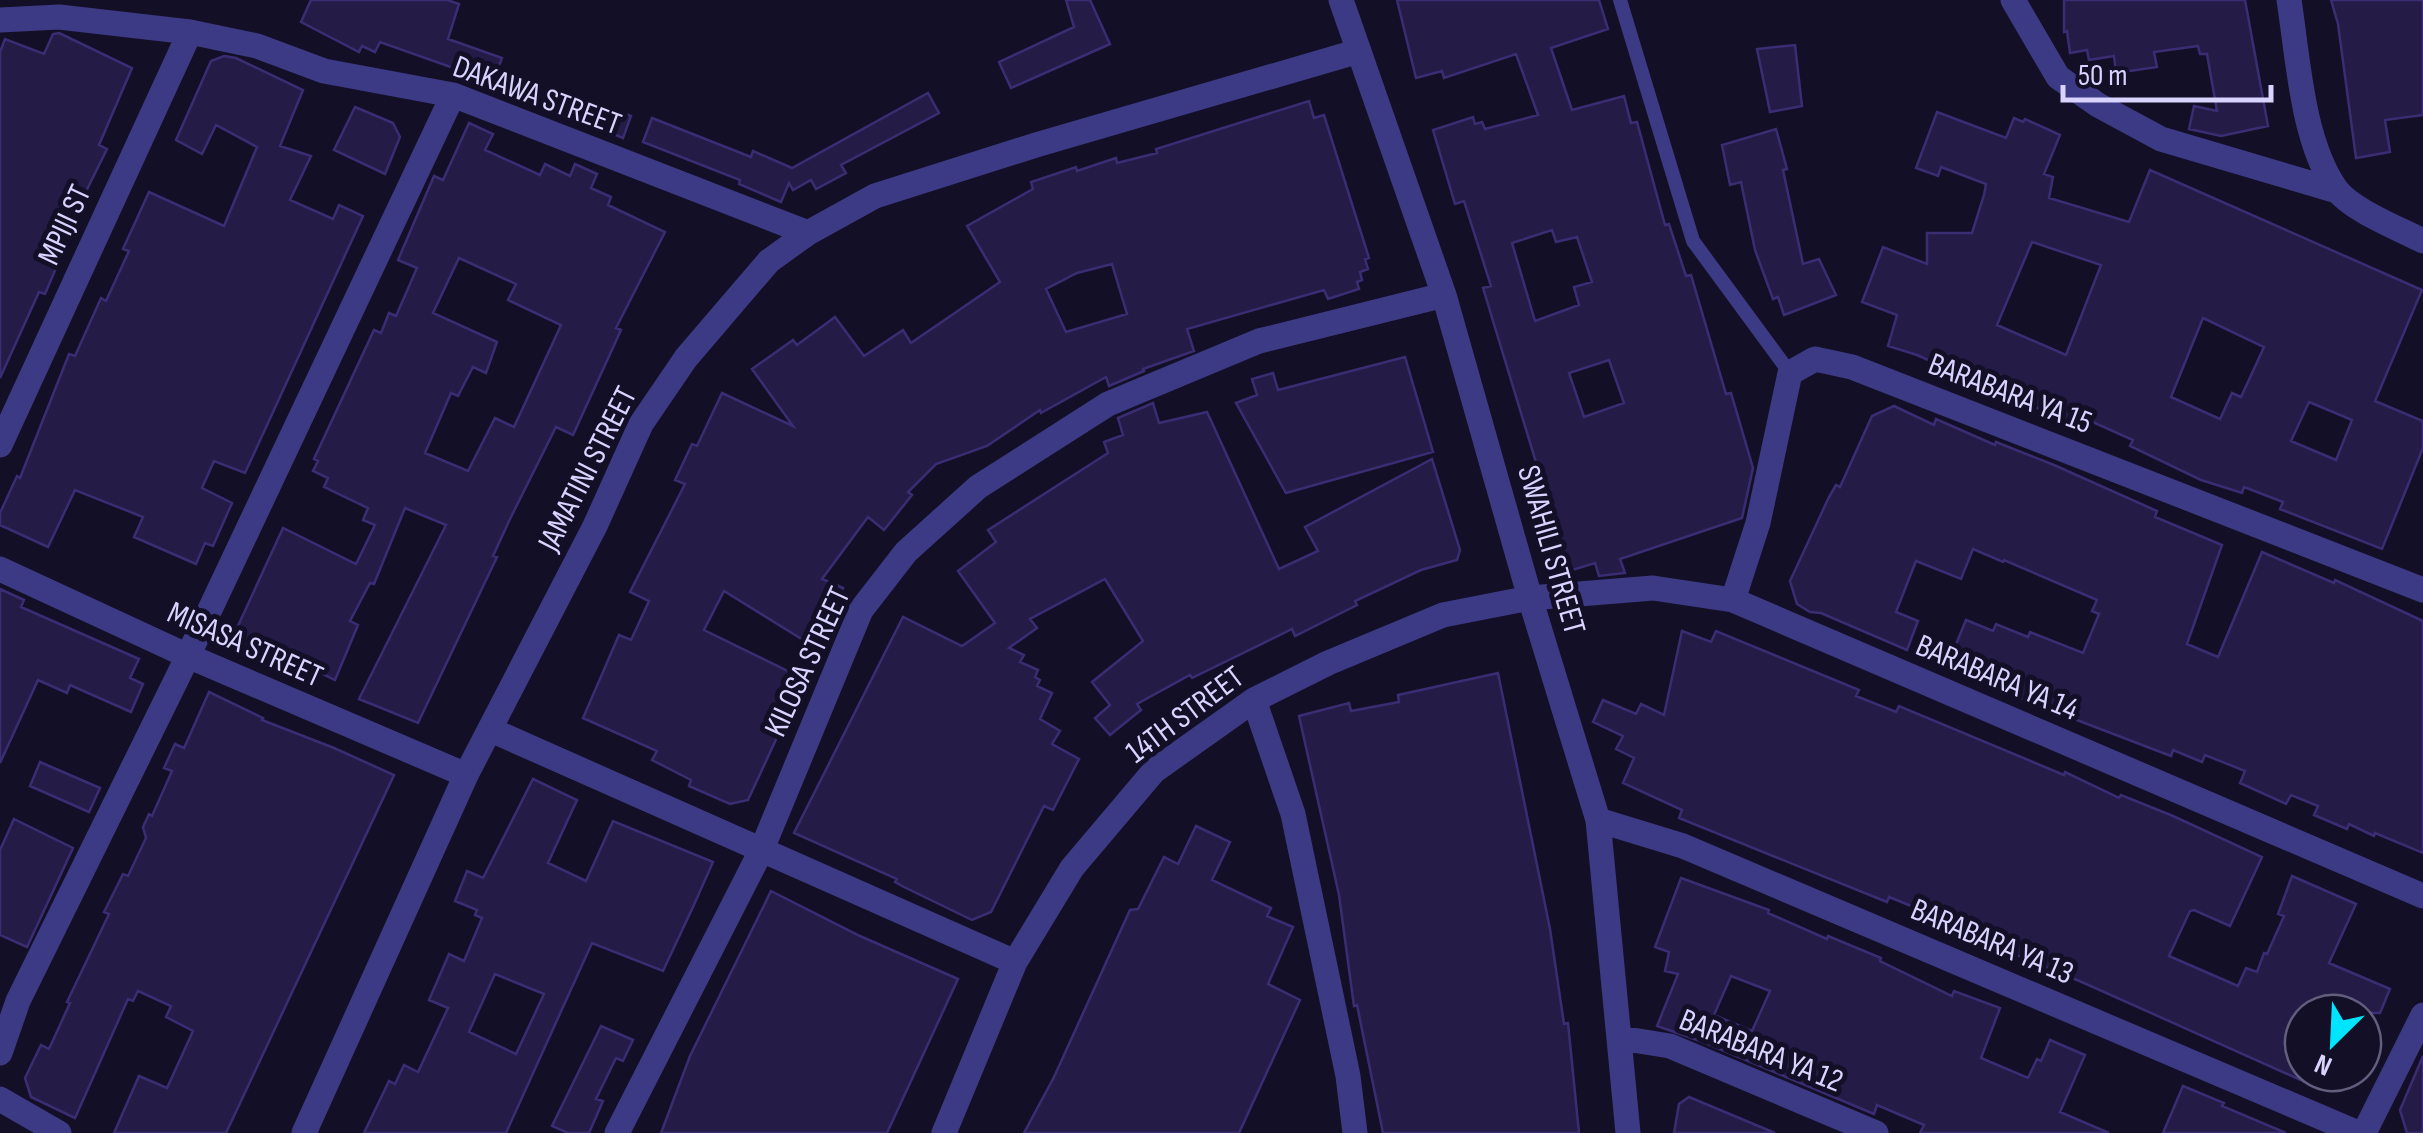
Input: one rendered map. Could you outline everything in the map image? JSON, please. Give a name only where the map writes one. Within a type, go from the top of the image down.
[{"type":"street","name":"SWAHILI STREET","points":[[1341,0],[1444,294],[1598,820],[1628,1133]]},
{"type":"street","points":[[2013,0],[2058,77],[2098,105],[2161,139],[2337,191],[2373,216],[2423,240]]},
{"type":"street","points":[[2289,0],[2308,125],[2337,191]]},
{"type":"street","name":"DAKAWA STREET","points":[[0,20],[59,17],[190,32],[256,46],[324,72],[454,95],[808,233]]},
{"type":"street","name":"MPIJI ST","points":[[0,444],[190,32]]},
{"type":"street","name":"JAMATINI STREET","points":[[304,1133],[466,775],[595,526],[641,424],[686,358],[768,261],[808,233],[875,196],[1359,51]]},
{"type":"street","points":[[0,1053],[18,1000],[188,656],[454,95]]},
{"type":"street","name":"KILOSA STREET","points":[[617,1133],[762,849],[860,610],[906,552],[978,487],[1108,404],[1259,341],[1444,294]]},
{"type":"street","name":"BARABARA YA 15","points":[[1790,373],[1814,360],[1852,366],[2423,590]]},
{"type":"street","points":[[1733,600],[1758,523],[1790,373]]},
{"type":"street","name":"MISASA STREET","points":[[0,569],[188,656],[466,775]]},
{"type":"street","name":"BARABARA YA 14","points":[[1530,598],[1652,588],[1733,600],[2423,896]]},
{"type":"street","name":"14TH STREET","points":[[944,1133],[1014,962],[1072,868],[1154,771],[1254,700],[1328,663],[1443,614],[1530,598]]},
{"type":"street","points":[[1254,700],[1293,814],[1348,1076],[1356,1133]]},
{"type":"street","points":[[490,730],[1014,962]]},
{"type":"street","name":"BARABARA YA 13","points":[[1598,820],[1682,846],[2361,1133]]},
{"type":"street","points":[[2361,1133],[2423,1015]]},
{"type":"street","name":"BARABARA YA 12","points":[[1620,1038],[1670,1046],[1876,1133]]},
{"type":"street","points":[[0,1098],[59,1133]]},
{"type":"lane","points":[[1620,0],[1693,241],[1790,373]]},
{"type":"building","points":[[311,0],[447,0],[459,4],[448,39],[502,58],[493,82],[380,42],[375,52],[362,46],[359,52],[301,22]]},
{"type":"building","points":[[1066,0],[1090,0],[1110,44],[1011,88],[999,62],[1074,27]]},
{"type":"building","points":[[1397,0],[1599,0],[1608,29],[1551,48],[1572,110],[1624,96],[1631,123],[1637,122],[1665,225],[1669,224],[1686,276],[1691,275],[1726,394],[1731,393],[1753,468],[1742,518],[1620,559],[1625,573],[1599,576],[1595,563],[1569,571],[1483,288],[1491,286],[1464,201],[1455,204],[1433,130],[1473,117],[1475,124],[1482,122],[1485,129],[1538,115],[1516,54],[1444,78],[1442,71],[1416,78]],"holes":[[[1552,230],[1556,242],[1577,237],[1592,282],[1574,287],[1579,305],[1535,321],[1512,243]],[[1609,360],[1624,403],[1584,417],[1569,373]]]},
{"type":"building","points":[[2064,0],[2245,0],[2268,126],[2221,136],[2189,129],[2194,106],[2217,111],[2207,54],[2200,54],[2198,46],[2154,52],[2157,67],[2116,73],[2114,56],[2089,60],[2087,50],[2070,53],[2067,31],[2064,32]]},
{"type":"building","points":[[2331,0],[2423,0],[2423,115],[2385,120],[2390,152],[2356,158],[2338,24]]},
{"type":"building","points":[[59,33],[132,68],[99,145],[107,149],[56,252],[62,254],[45,294],[39,292],[0,378],[0,52],[5,39],[44,54],[53,34]]},
{"type":"building","points":[[1795,45],[1802,106],[1770,112],[1757,49]]},
{"type":"building","points":[[224,56],[303,90],[280,146],[311,156],[290,200],[333,219],[339,205],[363,216],[245,473],[214,461],[202,488],[232,503],[213,546],[205,543],[196,564],[134,537],[143,517],[75,490],[48,547],[0,525],[0,513],[17,476],[20,478],[69,354],[75,356],[101,298],[106,301],[129,251],[123,249],[149,192],[224,226],[257,147],[216,125],[202,154],[176,140],[211,61]]},
{"type":"building","points":[[928,93],[939,113],[841,165],[846,173],[816,189],[811,180],[793,190],[789,183],[781,202],[739,184],[740,180],[643,142],[652,118],[751,157],[753,151],[792,168]]},
{"type":"building","points":[[590,100],[631,116],[623,138],[582,121]]},
{"type":"building","points":[[1309,101],[1314,118],[1324,115],[1369,258],[1365,259],[1368,269],[1360,272],[1359,289],[1328,299],[1324,290],[1187,329],[1194,351],[1109,386],[1106,377],[1041,413],[1040,410],[987,446],[936,464],[908,492],[912,495],[884,530],[868,517],[822,579],[843,588],[816,648],[724,591],[704,630],[804,679],[748,800],[730,804],[689,786],[691,780],[652,760],[657,751],[583,718],[619,635],[631,640],[649,601],[630,592],[685,484],[675,480],[692,444],[697,446],[722,393],[793,426],[752,369],[793,340],[797,345],[835,317],[864,356],[903,330],[911,343],[1000,282],[967,226],[1033,189],[1031,182],[1076,167],[1077,171],[1116,158],[1117,163],[1157,153],[1156,149]],"holes":[[[1112,264],[1127,314],[1066,332],[1046,289],[1077,273]]]},
{"type":"building","points":[[355,107],[393,123],[400,137],[385,174],[334,150]]},
{"type":"building","points":[[1937,112],[2006,138],[2014,118],[2023,122],[2025,119],[2060,135],[2044,174],[2053,177],[2049,198],[2129,222],[2150,170],[2422,290],[2375,401],[2423,421],[2423,448],[2382,549],[2280,509],[2283,502],[2244,487],[2242,493],[2201,480],[2130,446],[2133,440],[2086,419],[2082,428],[1917,355],[1888,346],[1897,315],[1862,302],[1883,247],[1927,264],[1927,233],[1972,233],[1986,184],[1941,167],[1938,176],[1916,168]],"holes":[[[2032,242],[2101,265],[2066,355],[1997,325]],[[2203,318],[2264,347],[2241,397],[2232,393],[2220,419],[2171,397]],[[2309,402],[2352,420],[2336,460],[2291,441]]]},
{"type":"building","points":[[469,123],[493,134],[485,150],[540,175],[545,164],[570,176],[575,164],[597,174],[591,188],[611,197],[608,205],[665,232],[616,328],[621,330],[573,435],[556,427],[418,723],[359,699],[446,525],[405,508],[374,584],[370,583],[350,621],[358,625],[335,680],[294,660],[291,666],[232,639],[283,528],[356,564],[375,525],[363,520],[368,508],[324,487],[328,478],[313,471],[318,461],[314,459],[374,330],[381,333],[389,313],[396,316],[417,268],[398,260],[434,176],[443,180]],"holes":[[[459,258],[516,284],[508,300],[561,325],[514,427],[495,418],[468,471],[425,453],[451,393],[458,396],[473,367],[486,373],[497,342],[433,313]]]},
{"type":"building","points":[[1776,129],[1803,264],[1819,259],[1836,295],[1784,315],[1778,297],[1773,299],[1755,250],[1741,182],[1730,185],[1722,145]]},
{"type":"building","points":[[1405,357],[1433,452],[1286,493],[1236,403],[1257,395],[1252,379],[1273,373],[1278,390]]},
{"type":"building","points":[[1153,403],[1159,423],[1207,412],[1279,569],[1318,551],[1305,527],[1432,459],[1460,550],[1457,560],[1421,570],[1355,601],[1357,605],[1295,636],[1292,629],[1192,678],[1190,675],[1137,704],[1141,710],[1110,735],[1095,718],[1110,705],[1092,682],[1143,641],[1105,579],[1030,619],[1037,628],[1009,648],[1024,655],[1020,662],[1038,670],[1037,686],[1052,693],[1040,719],[1060,731],[1052,744],[1079,759],[1053,810],[1044,806],[991,912],[972,920],[904,887],[895,882],[897,879],[794,833],[903,617],[962,646],[995,623],[958,571],[996,542],[988,530],[1108,453],[1104,442],[1123,435],[1118,418]]},
{"type":"building","points":[[1894,406],[1934,425],[1936,419],[2054,465],[2157,511],[2155,517],[2222,545],[2187,644],[2218,657],[2262,552],[2334,583],[2335,580],[2423,621],[2423,853],[2375,833],[2374,836],[2349,824],[2347,829],[2314,815],[2318,806],[2291,795],[2286,804],[2240,783],[2245,771],[2205,755],[2202,762],[2173,750],[2171,756],[2006,693],[1997,685],[1947,666],[1966,620],[1993,631],[1996,624],[2028,637],[2030,632],[2083,653],[2099,614],[2092,611],[2097,600],[2004,560],[1973,549],[1961,579],[1916,561],[1896,612],[1918,621],[1907,650],[1797,604],[1790,581],[1829,497],[1836,485],[1840,487],[1872,416]]},
{"type":"building","points":[[0,589],[24,600],[21,607],[139,659],[130,678],[143,684],[131,712],[70,685],[67,693],[38,680],[0,763]]},
{"type":"building","points":[[1682,631],[1711,642],[1716,631],[1859,690],[1856,696],[1896,712],[1899,706],[2064,775],[2065,772],[2119,798],[2121,795],[2173,816],[2262,857],[2230,926],[2190,911],[2169,956],[2238,986],[2246,968],[2257,972],[2264,953],[2267,954],[2284,916],[2278,914],[2292,876],[2356,904],[2329,963],[2390,989],[2383,1006],[2383,993],[2283,993],[2283,1072],[1988,943],[1990,938],[1889,897],[1887,902],[1679,818],[1682,810],[1623,783],[1634,758],[1616,749],[1623,736],[1593,722],[1603,700],[1636,714],[1641,704],[1664,715]]},
{"type":"building","points":[[1498,673],[1550,929],[1564,1024],[1568,1023],[1579,1133],[1383,1133],[1357,1005],[1354,1006],[1339,895],[1299,716],[1349,703],[1351,711],[1399,702],[1398,695]]},
{"type":"building","points":[[209,692],[262,720],[394,775],[226,1133],[114,1133],[139,1076],[167,1088],[193,1031],[166,1017],[171,1006],[138,991],[133,1001],[128,999],[75,1118],[31,1097],[25,1078],[41,1045],[49,1049],[109,914],[104,912],[123,874],[128,876],[146,838],[143,827],[172,771],[164,768],[175,744],[184,748]]},
{"type":"building","points":[[40,762],[100,788],[89,812],[30,786]]},
{"type":"building","points":[[533,779],[577,800],[548,863],[586,881],[613,821],[713,862],[663,971],[592,943],[506,1133],[364,1133],[389,1081],[395,1084],[404,1065],[418,1072],[448,1008],[429,1000],[449,954],[464,961],[482,918],[475,915],[477,910],[455,901],[467,871],[483,878]],"holes":[[[495,974],[544,994],[516,1054],[469,1032]]]},
{"type":"building","points":[[14,819],[73,848],[27,947],[0,935],[0,850]]},
{"type":"building","points":[[1196,826],[1230,842],[1212,880],[1271,908],[1267,916],[1293,927],[1268,984],[1300,1000],[1239,1133],[1024,1133],[1054,1077],[1130,910],[1138,909],[1164,857],[1178,864]]},
{"type":"building","points":[[1681,878],[1769,910],[1768,913],[1827,939],[1828,936],[1881,958],[1880,961],[1952,996],[1954,991],[2000,1008],[1981,1058],[2028,1078],[2050,1040],[2085,1055],[2060,1112],[2109,1133],[1920,1133],[1924,1125],[1877,1105],[1874,1114],[1657,1026],[1678,974],[1665,971],[1669,952],[1655,947]],"holes":[[[1731,976],[1770,991],[1752,1031],[1714,1015]]]},
{"type":"building","points":[[771,891],[958,979],[887,1133],[661,1133],[690,1056]]},
{"type":"building","points":[[601,1026],[633,1040],[623,1061],[616,1058],[596,1099],[603,1101],[589,1133],[568,1133],[552,1126]]},
{"type":"building","points":[[2423,1056],[2423,1133],[2407,1133],[2400,1110]]},
{"type":"building","points":[[2183,1086],[2224,1103],[2222,1106],[2286,1133],[2163,1133]]},
{"type":"building","points":[[1689,1097],[1775,1133],[1674,1133],[1679,1104]]}]
